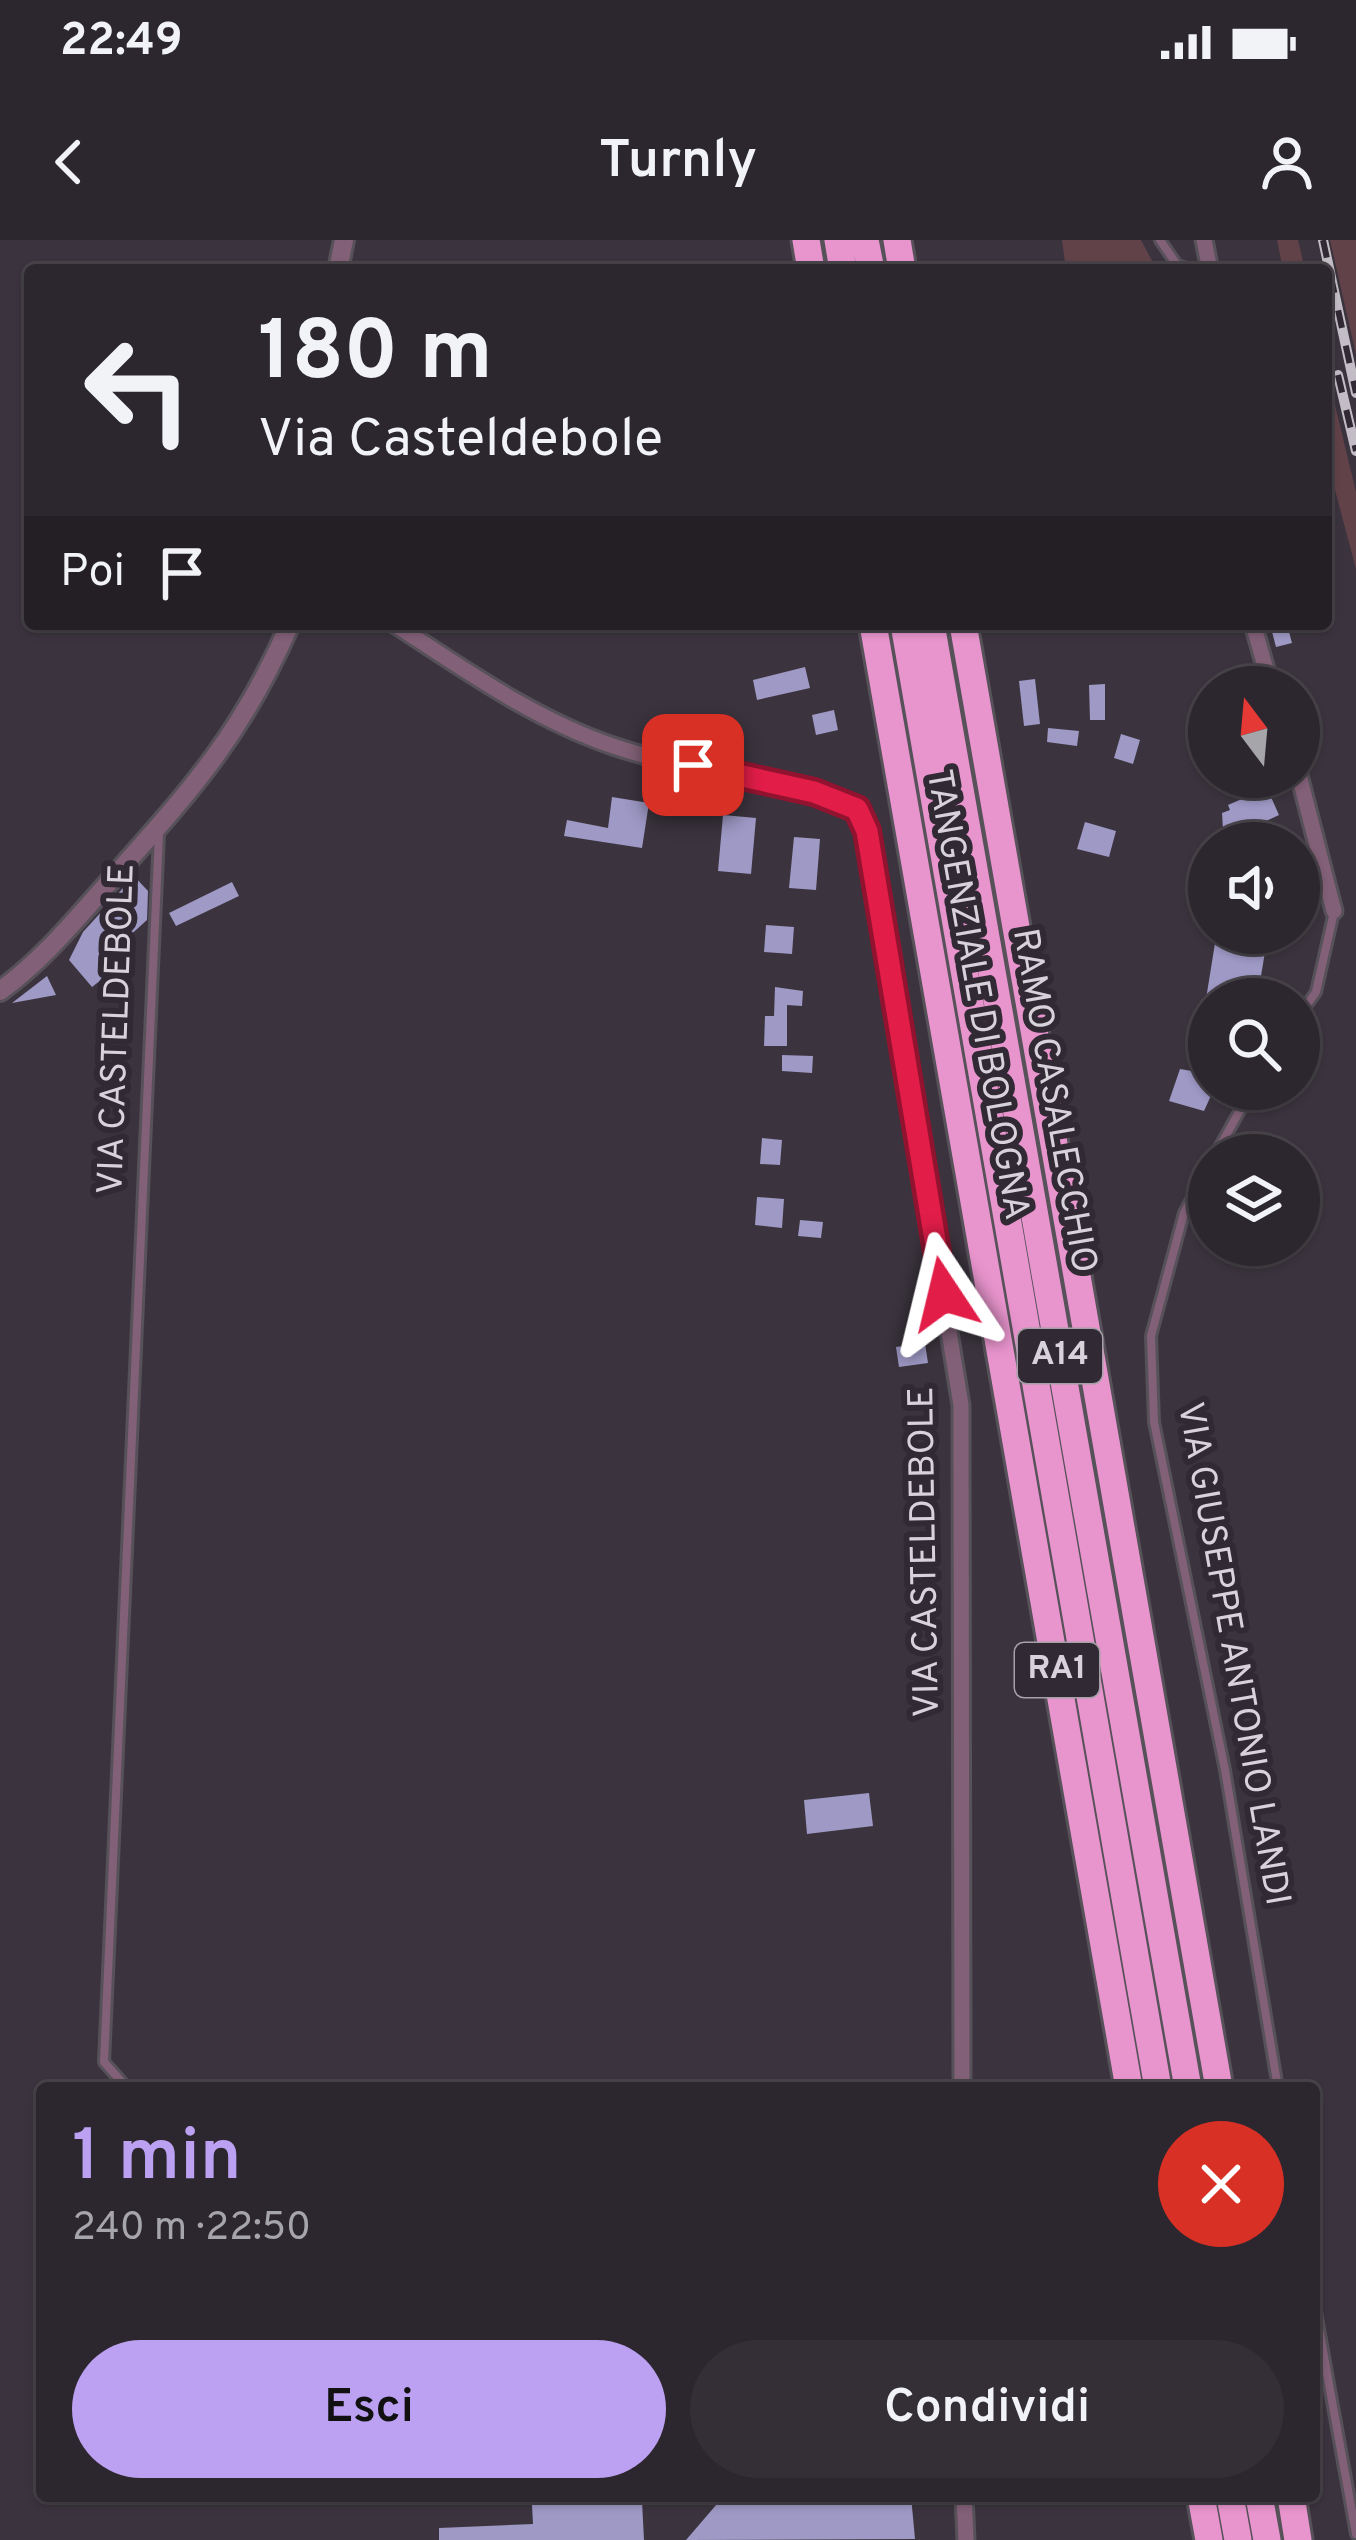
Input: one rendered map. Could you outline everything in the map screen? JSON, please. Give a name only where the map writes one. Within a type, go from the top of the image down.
[{"type":"highway","name":"TANGENZIALE DI BOLOGNA","points":[[874,630],[1128,2082]]},
{"type":"highway","name":"RAMO CASALECCHIO","points":[[905,630],[1157,2082]]},
{"type":"highway","name":"RAMO CASALECCHIO","points":[[932,630],[1186,2082]]},
{"type":"highway","name":"TANGENZIALE DI BOLOGNA","points":[[964,630],[1219,2082]]},
{"type":"highway","points":[[1202,2502],[1209,2540]]},
{"type":"highway","points":[[1231,2502],[1238,2540]]},
{"type":"highway","points":[[1260,2502],[1267,2540]]},
{"type":"highway","points":[[1292,2502],[1298,2540]]},
{"type":"street","name":"VIA CASTELDEBOLE","points":[[0,991],[53,945],[206,777],[244,721],[287,630]]},
{"type":"street","name":"VIA CASTELDEBOLE","points":[[404,630],[567,728],[617,747],[814,792],[857,809],[867,831],[961,1405],[962,2082]]},
{"type":"street","points":[[1255,630],[1265,666]]},
{"type":"street","points":[[1305,798],[1334,911]]},
{"type":"street","points":[[964,2502],[966,2540]]},
{"type":"lane","points":[[1160,240],[1170,259],[1186,264]]},
{"type":"lane","name":"VIA CASTELDEBOLE","points":[[122,2082],[104,2062],[159,827]]},
{"type":"lane","points":[[1319,978],[1334,911]]},
{"type":"lane","name":"VIA GIUSEPPE ANTONIO LANDI","points":[[1188,1206],[1151,1336],[1154,1422],[1225,1771],[1277,2082]]},
{"type":"lane","points":[[1320,2334],[1356,2534]]},
{"type":"shaded area","points":[[1062,240],[1141,240],[1154,264],[1065,264]]},
{"type":"shaded area","points":[[1277,240],[1298,240],[1304,264],[1282,264]]},
{"type":"shaded area","points":[[1330,240],[1356,240],[1356,354]]},
{"type":"shaded area","points":[[1332,393],[1356,492],[1356,569],[1332,479]]},
{"type":"building","points":[[1272,630],[1289,630],[1292,643],[1276,647]]},
{"type":"building","points":[[805,667],[810,688],[757,700],[753,680]]},
{"type":"building","points":[[1035,679],[1040,724],[1024,726],[1019,681]]},
{"type":"building","points":[[1105,684],[1105,720],[1090,720],[1089,685]]},
{"type":"building","points":[[834,710],[838,730],[816,735],[812,715]]},
{"type":"building","points":[[1048,728],[1079,731],[1077,746],[1047,742]]},
{"type":"building","points":[[1121,734],[1140,740],[1133,764],[1114,758]]},
{"type":"building","points":[[612,797],[649,803],[642,848],[564,836],[567,820],[608,828]]},
{"type":"building","points":[[1244,798],[1271,798],[1279,815],[1264,822],[1223,822],[1228,805]]},
{"type":"building","points":[[723,815],[756,818],[751,874],[718,871]]},
{"type":"building","points":[[1085,822],[1116,831],[1109,857],[1077,849]]},
{"type":"building","points":[[794,837],[820,839],[816,890],[789,888]]},
{"type":"building","points":[[134,876],[148,891],[147,920],[105,958],[115,969],[92,987],[69,960],[83,932]]},
{"type":"building","points":[[232,882],[239,896],[176,926],[169,913]]},
{"type":"building","points":[[766,925],[794,927],[792,954],[764,952]]},
{"type":"building","points":[[1213,954],[1265,954],[1260,978],[1209,978]]},
{"type":"building","points":[[47,976],[56,995],[12,1003]]},
{"type":"building","points":[[775,987],[803,991],[802,1006],[787,1005],[787,1046],[764,1046],[765,1016],[774,1016]]},
{"type":"building","points":[[782,1055],[813,1056],[812,1073],[782,1071]]},
{"type":"building","points":[[1180,1069],[1188,1070],[1188,1106],[1169,1101]]},
{"type":"building","points":[[762,1138],[782,1140],[780,1165],[760,1164]]},
{"type":"building","points":[[757,1197],[784,1199],[782,1228],[755,1225]]},
{"type":"building","points":[[800,1220],[823,1222],[821,1238],[798,1236]]},
{"type":"building","points":[[925,1343],[928,1363],[899,1367],[896,1347]]},
{"type":"building","points":[[869,1793],[873,1826],[807,1834],[804,1800]]},
{"type":"building","points":[[642,2502],[644,2540],[439,2540],[439,2528],[533,2524],[532,2505]]},
{"type":"building","points":[[719,2502],[912,2502],[915,2539],[686,2540]]},
{"type":"railway","points":[[1323,240],[1328,264]]},
{"type":"railway","points":[[1332,282],[1356,393]]},
{"type":"railway","points":[[1338,375],[1356,451]]},
{"type":"route","points":[[693,765],[814,792],[857,809],[867,831],[944,1294]]}]
